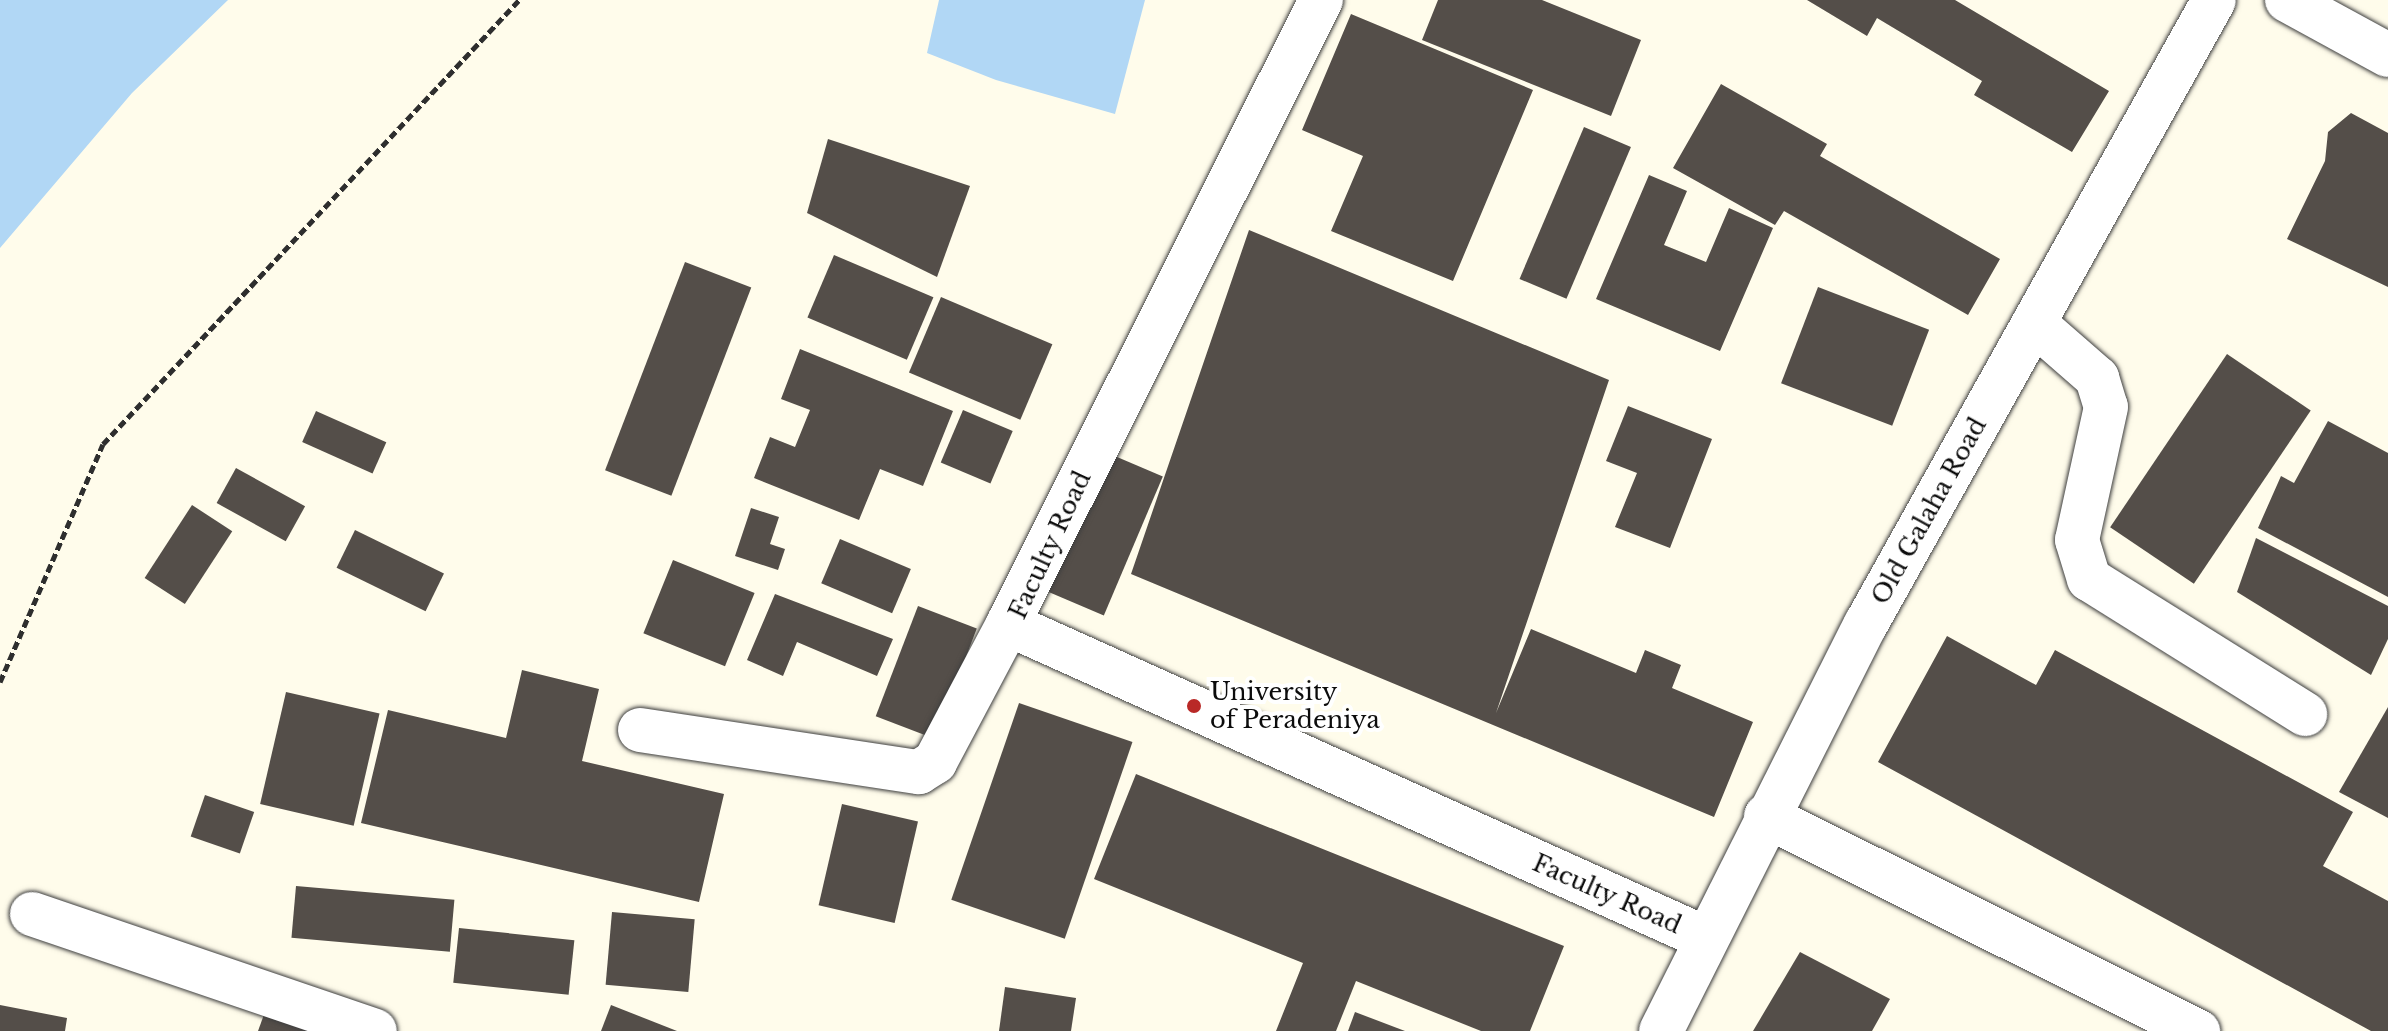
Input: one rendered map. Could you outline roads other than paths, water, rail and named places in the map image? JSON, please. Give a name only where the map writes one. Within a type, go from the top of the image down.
[{"type":"lane","name":"Faculty Road","points":[[1321,0],[1008,624],[1705,938]]},
{"type":"lane","name":"Old Galaha Road","points":[[1661,1031],[1766,816],[2214,0]]},
{"type":"lane","points":[[2287,0],[2388,55]]},
{"type":"lane","points":[[2034,323],[2097,378],[2106,407],[2077,540],[2089,579],[2305,714]]},
{"type":"lane","points":[[640,730],[919,772],[935,762],[1008,624]]},
{"type":"lane","points":[[1766,816],[2198,1031]]},
{"type":"lane","points":[[32,914],[375,1031]]},
{"type":"water","points":[[0,0],[228,0],[132,93],[0,248]]},
{"type":"water","points":[[939,0],[1145,0],[1115,114],[996,80],[927,53]]},
{"type":"place","name":"University of Peradeniya","points":[[1194,706]]}]
